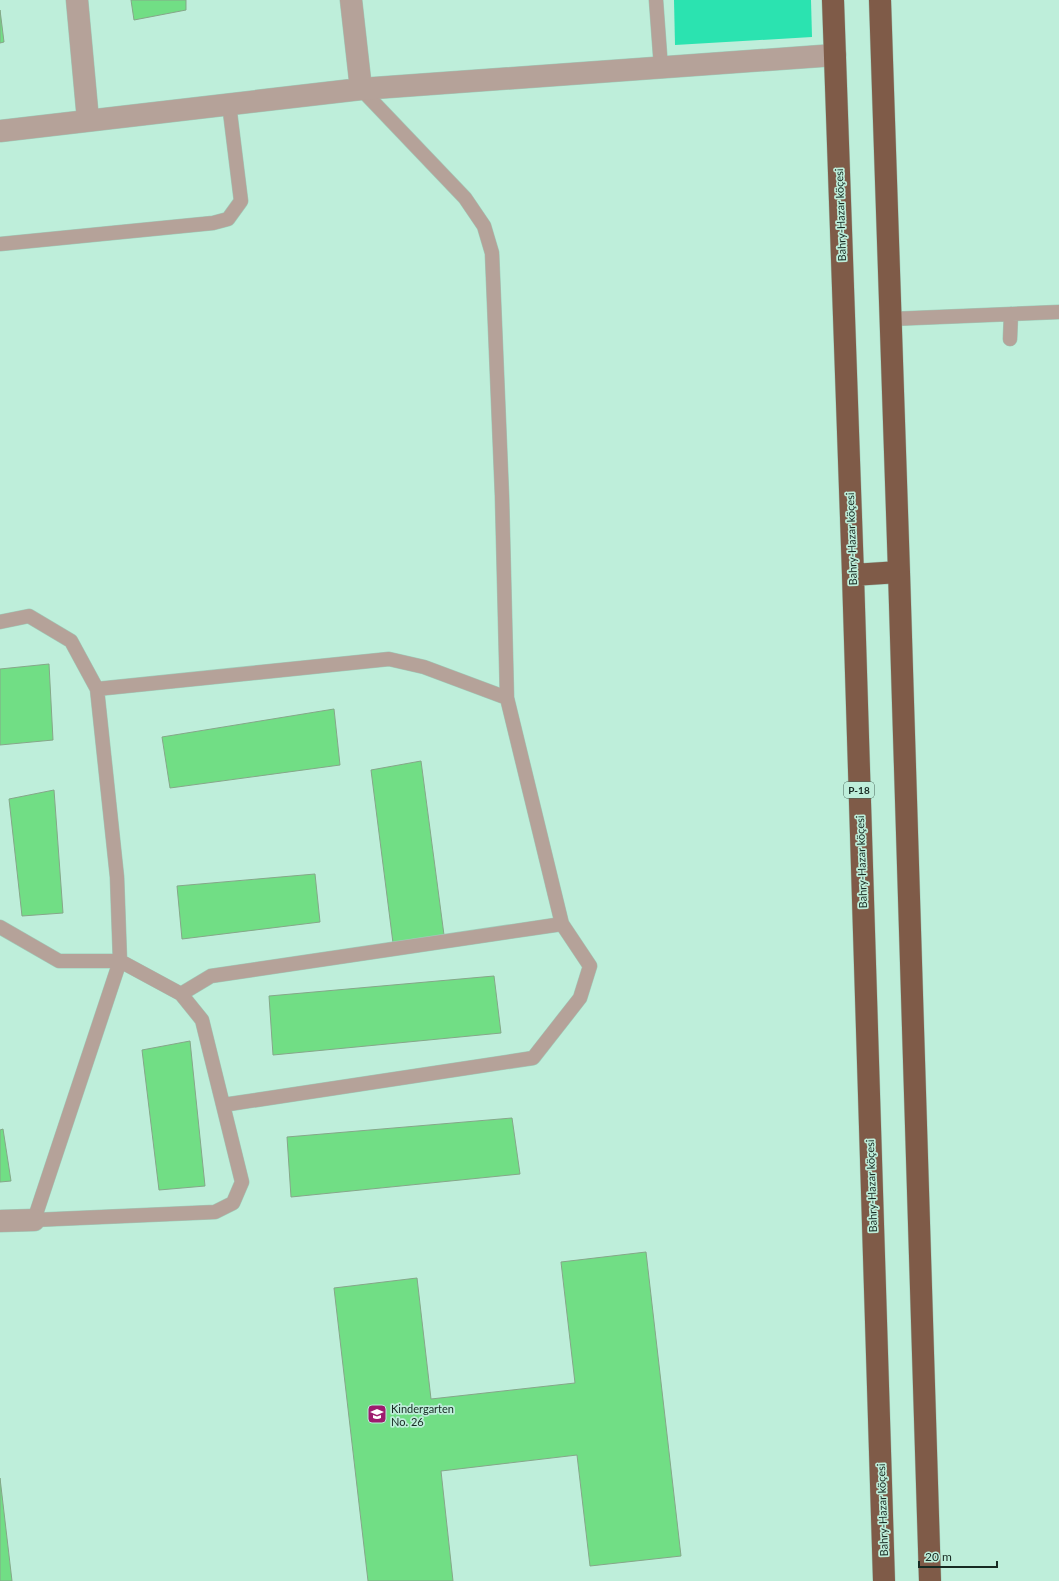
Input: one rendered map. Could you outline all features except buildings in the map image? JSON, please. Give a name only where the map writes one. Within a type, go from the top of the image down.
[{"type":"highway","name":"Bahry-Hazar köçesi","points":[[833,0],[853,575],[884,1581]]},
{"type":"highway","points":[[880,0],[930,1581]]},
{"type":"highway","points":[[853,575],[899,572]]},
{"type":"street","points":[[77,0],[88,120]]},
{"type":"street","points":[[351,0],[361,89]]},
{"type":"street","points":[[0,131],[361,89],[835,55]]},
{"type":"street","points":[[0,1221],[34,1220]]},
{"type":"lane","points":[[656,0],[662,68]]},
{"type":"lane","points":[[223,1105],[533,1058],[580,998],[590,966],[562,924],[507,698],[502,496],[492,253],[484,226],[465,198],[361,89]]},
{"type":"lane","points":[[0,244],[213,223],[228,219],[241,201],[229,104]]},
{"type":"lane","points":[[891,319],[1059,312]]},
{"type":"lane","points":[[1010,339],[1011,314]]},
{"type":"lane","points":[[0,622],[29,616],[71,641],[97,689],[117,877],[120,961],[34,1220],[215,1212],[233,1203],[242,1182],[202,1020],[181,994],[120,961],[59,961],[0,928]]},
{"type":"lane","points":[[97,689],[389,659],[424,667],[507,698]]},
{"type":"lane","points":[[181,994],[211,976],[562,924]]},
{"type":"green space","points":[[674,0],[811,0],[812,37],[675,45]]},
{"type":"place","name":"Kindergarten No. 26","points":[[377,1414]]}]
